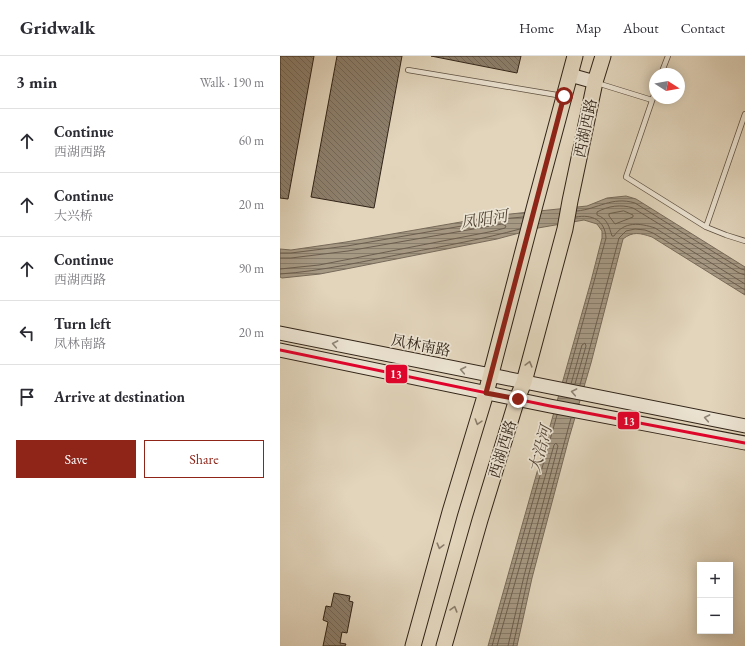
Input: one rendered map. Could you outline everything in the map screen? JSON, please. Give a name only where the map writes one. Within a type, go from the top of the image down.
[{"type":"main road","name":"西湖西路","points":[[413,646],[450,512],[491,375],[575,56]]},
{"type":"main road","name":"西湖西路","points":[[444,646],[480,520],[524,382],[565,229],[595,82],[602,56]]},
{"type":"main road","points":[[570,75],[595,82]]},
{"type":"main road","name":"凤林南路","points":[[280,333],[745,426]]},
{"type":"main road","points":[[280,350],[584,413],[745,443]]},
{"type":"lane","points":[[664,68],[668,56]]},
{"type":"lane","points":[[408,70],[564,96]]},
{"type":"lane","points":[[595,82],[649,99]]},
{"type":"lane","points":[[651,104],[626,177],[706,227],[745,241]]},
{"type":"lane","points":[[706,227],[745,114]]},
{"type":"water","name":"凤阳河","points":[[626,196],[636,199],[745,267],[745,295],[652,237],[644,234],[633,234],[623,239],[591,363],[569,438],[532,578],[517,646],[488,646],[591,281],[602,238],[602,231],[597,224],[584,220],[538,228],[497,239],[320,274],[282,278],[280,277],[280,249],[291,250],[346,242],[501,215],[587,206],[607,198]]},
{"type":"building","points":[[280,56],[314,56],[288,199],[280,198]]},
{"type":"building","points":[[337,56],[402,56],[374,208],[311,197]]},
{"type":"building","points":[[431,56],[521,56],[517,73]]},
{"type":"building","points":[[334,593],[350,596],[349,601],[353,602],[347,633],[342,632],[340,643],[346,644],[345,646],[323,646],[328,622],[323,620],[326,606],[331,607]]},
{"type":"transit line","name":"13","points":[[280,350],[550,406],[745,443]]},
{"type":"route","points":[[518,399],[486,393],[564,96]]},
{"type":"water label","name":"大沿河","points":[[540,449]]}]
